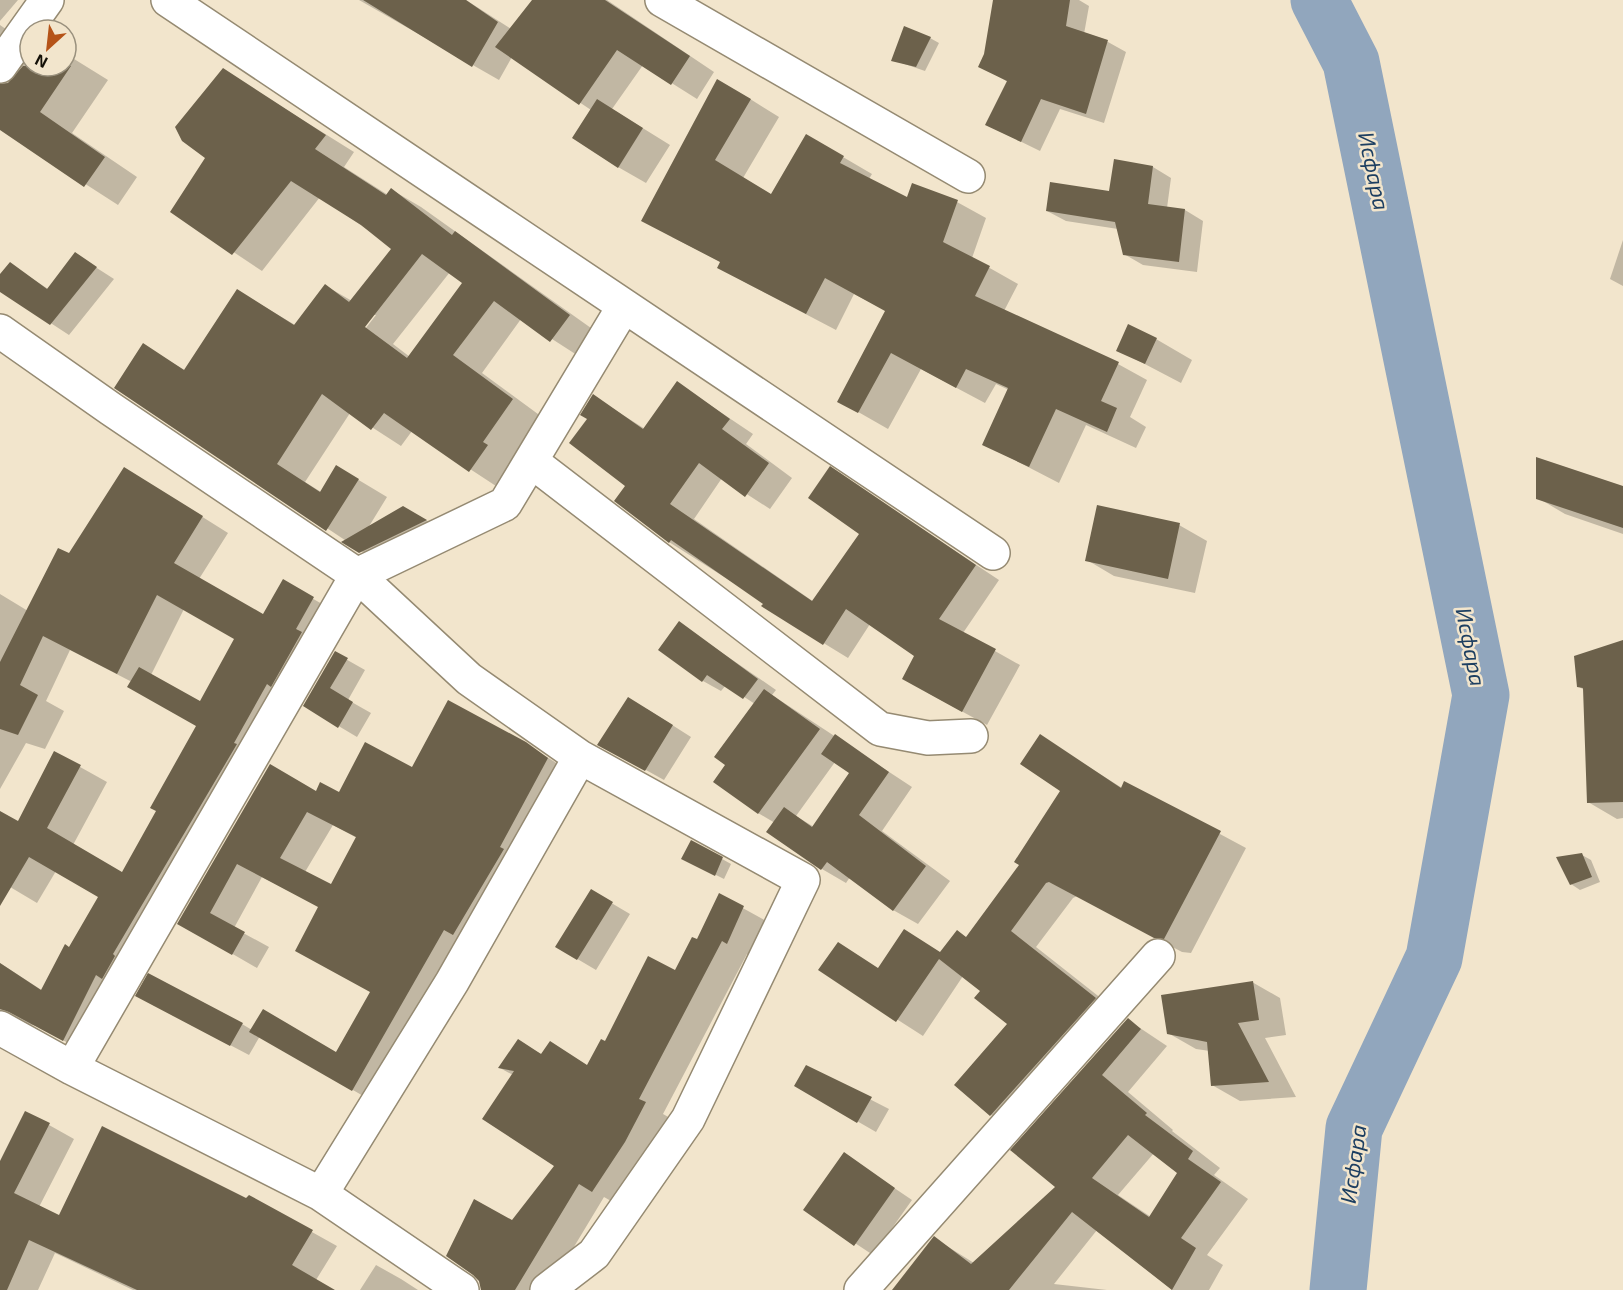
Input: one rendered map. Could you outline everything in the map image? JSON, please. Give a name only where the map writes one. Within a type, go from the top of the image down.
[{"type":"street","points":[[0,66],[47,0]]},
{"type":"street","points":[[168,0],[993,553]]},
{"type":"street","points":[[662,0],[968,176]]},
{"type":"street","points":[[72,1068],[357,575],[505,504],[624,306]]},
{"type":"street","points":[[0,331],[357,575],[469,679],[580,757],[803,880],[688,1119],[594,1254],[547,1290]]},
{"type":"street","points":[[531,461],[880,729],[928,738],[971,736]]},
{"type":"street","points":[[321,1194],[452,982],[580,757]]},
{"type":"street","points":[[861,1290],[1158,956]]},
{"type":"street","points":[[0,1028],[72,1068],[321,1194],[462,1290]]},
{"type":"building","points":[[363,0],[466,0],[498,22],[472,67]]},
{"type":"building","points":[[532,0],[605,0],[690,56],[671,85],[617,50],[579,105],[495,47]]},
{"type":"building","points":[[993,0],[1070,0],[1066,26],[1108,40],[1086,114],[1041,99],[1021,142],[985,125],[1007,81],[978,67],[984,54]]},
{"type":"building","points":[[904,26],[931,37],[916,67],[891,61]]},
{"type":"building","points":[[223,68],[326,135],[315,149],[386,195],[391,188],[452,235],[455,231],[570,315],[550,342],[494,301],[453,355],[513,399],[483,442],[488,445],[469,472],[384,413],[371,430],[322,394],[277,464],[320,492],[336,465],[359,479],[326,531],[114,388],[143,343],[184,370],[237,289],[294,325],[325,284],[349,302],[391,249],[361,225],[291,181],[232,255],[170,212],[205,158],[182,141],[175,127]],"holes":[[[422,254],[462,283],[407,358],[365,327]]]},
{"type":"building","points":[[18,72],[18,78],[63,78],[40,112],[105,157],[84,187],[0,130],[0,84],[8,83]]},
{"type":"building","points":[[717,79],[751,99],[715,160],[771,194],[806,134],[844,156],[840,163],[907,197],[912,183],[958,200],[943,242],[990,266],[975,296],[1119,362],[1101,401],[1117,408],[1107,432],[1056,409],[1029,467],[982,445],[1008,388],[966,369],[956,388],[891,353],[858,413],[837,402],[885,311],[825,278],[806,314],[717,268],[720,262],[641,221]]},
{"type":"building","points":[[597,99],[643,128],[618,168],[572,138]]},
{"type":"building","points":[[1114,159],[1153,166],[1148,204],[1185,209],[1179,262],[1123,255],[1115,222],[1046,211],[1050,182],[1109,191]]},
{"type":"building","points":[[75,252],[97,267],[50,325],[0,292],[0,274],[10,262],[47,289]]},
{"type":"building","points":[[1128,324],[1157,338],[1145,364],[1116,351]]},
{"type":"building","points":[[677,381],[730,419],[722,429],[769,463],[745,497],[699,463],[670,504],[812,601],[859,534],[808,498],[830,466],[976,565],[939,619],[996,649],[962,712],[902,679],[914,656],[846,609],[823,645],[761,606],[763,604],[671,540],[669,543],[614,501],[625,486],[569,443],[587,419],[580,415],[593,394],[643,429]]},
{"type":"building","points":[[1536,457],[1623,486],[1623,528],[1536,499]]},
{"type":"building","points":[[124,467],[203,516],[174,563],[263,614],[283,579],[314,597],[296,629],[302,632],[271,687],[267,684],[234,743],[237,744],[113,954],[115,956],[102,979],[96,975],[63,1041],[0,1009],[0,963],[41,990],[65,944],[69,947],[98,897],[29,857],[0,906],[0,811],[18,821],[54,751],[81,765],[47,828],[122,872],[156,811],[150,808],[196,726],[127,687],[139,667],[200,701],[234,639],[157,595],[117,674],[43,636],[20,685],[38,695],[18,735],[0,729],[0,662],[58,548],[69,553]]},
{"type":"building","points":[[1097,505],[1180,523],[1168,579],[1085,561]]},
{"type":"building","points":[[403,506],[427,520],[359,553],[341,542]]},
{"type":"building","points":[[679,621],[758,679],[743,699],[707,675],[702,682],[658,650]]},
{"type":"building","points":[[1623,640],[1623,802],[1587,803],[1583,688],[1577,687],[1574,656]]},
{"type":"building","points":[[335,651],[348,658],[330,688],[353,702],[338,728],[303,706]]},
{"type":"building","points":[[764,689],[820,729],[758,814],[713,782],[725,765],[714,757]]},
{"type":"building","points":[[628,697],[673,725],[645,771],[597,745]]},
{"type":"building","points":[[448,700],[526,742],[548,758],[500,847],[504,849],[453,935],[444,930],[352,1091],[249,1032],[263,1009],[336,1052],[370,992],[295,951],[318,907],[237,864],[210,913],[245,932],[232,955],[177,924],[270,764],[316,791],[320,782],[339,792],[365,742],[412,767]],"holes":[[[307,812],[356,837],[331,884],[280,858]]]},
{"type":"building","points":[[835,734],[889,772],[859,815],[926,866],[893,911],[827,862],[821,870],[766,832],[784,807],[812,827],[849,773],[821,754]]},
{"type":"building","points":[[1040,734],[1121,788],[1124,781],[1221,831],[1164,939],[1154,938],[1049,882],[1046,883],[1011,931],[1096,998],[990,1116],[954,1085],[1007,1024],[974,998],[980,991],[939,959],[896,1022],[818,970],[838,942],[878,968],[904,929],[940,952],[957,930],[966,937],[1019,865],[1014,862],[1060,791],[1020,764]]},
{"type":"building","points":[[691,840],[723,857],[715,876],[681,859]]},
{"type":"building","points":[[1582,853],[1592,877],[1570,885],[1556,857]]},
{"type":"building","points":[[591,889],[613,902],[577,960],[555,947]]},
{"type":"building","points":[[719,893],[744,906],[727,944],[722,941],[639,1099],[646,1102],[625,1142],[592,1192],[579,1184],[515,1290],[481,1290],[479,1281],[473,1275],[446,1256],[474,1199],[512,1220],[554,1166],[482,1119],[514,1071],[498,1068],[518,1039],[541,1054],[550,1041],[587,1065],[601,1039],[605,1041],[648,956],[675,970],[692,937],[697,939]]},
{"type":"building","points":[[148,973],[243,1023],[230,1046],[135,996]]},
{"type":"building","points":[[1253,981],[1259,1020],[1238,1023],[1269,1082],[1211,1086],[1207,1042],[1167,1034],[1161,995]]},
{"type":"building","points":[[1128,1018],[1141,1029],[1102,1075],[1147,1113],[1145,1115],[1193,1151],[1188,1159],[1221,1182],[1181,1238],[1196,1248],[1172,1290],[1072,1212],[1009,1290],[892,1290],[934,1236],[971,1264],[1055,1187],[1010,1150]],"holes":[[[1128,1135],[1177,1173],[1149,1217],[1092,1178]]]},
{"type":"building","points":[[806,1065],[872,1097],[857,1123],[794,1086]]},
{"type":"building","points":[[25,1111],[50,1123],[14,1193],[59,1215],[102,1126],[246,1198],[249,1195],[313,1230],[292,1265],[335,1290],[137,1290],[29,1240],[7,1290],[0,1290],[0,1161]]},
{"type":"building","points":[[844,1152],[895,1188],[854,1246],[803,1210]]},
{"type":"waterway","name":"Исфара","points":[[1319,0],[1351,62],[1481,695],[1434,958],[1354,1128],[1338,1290]]}]
